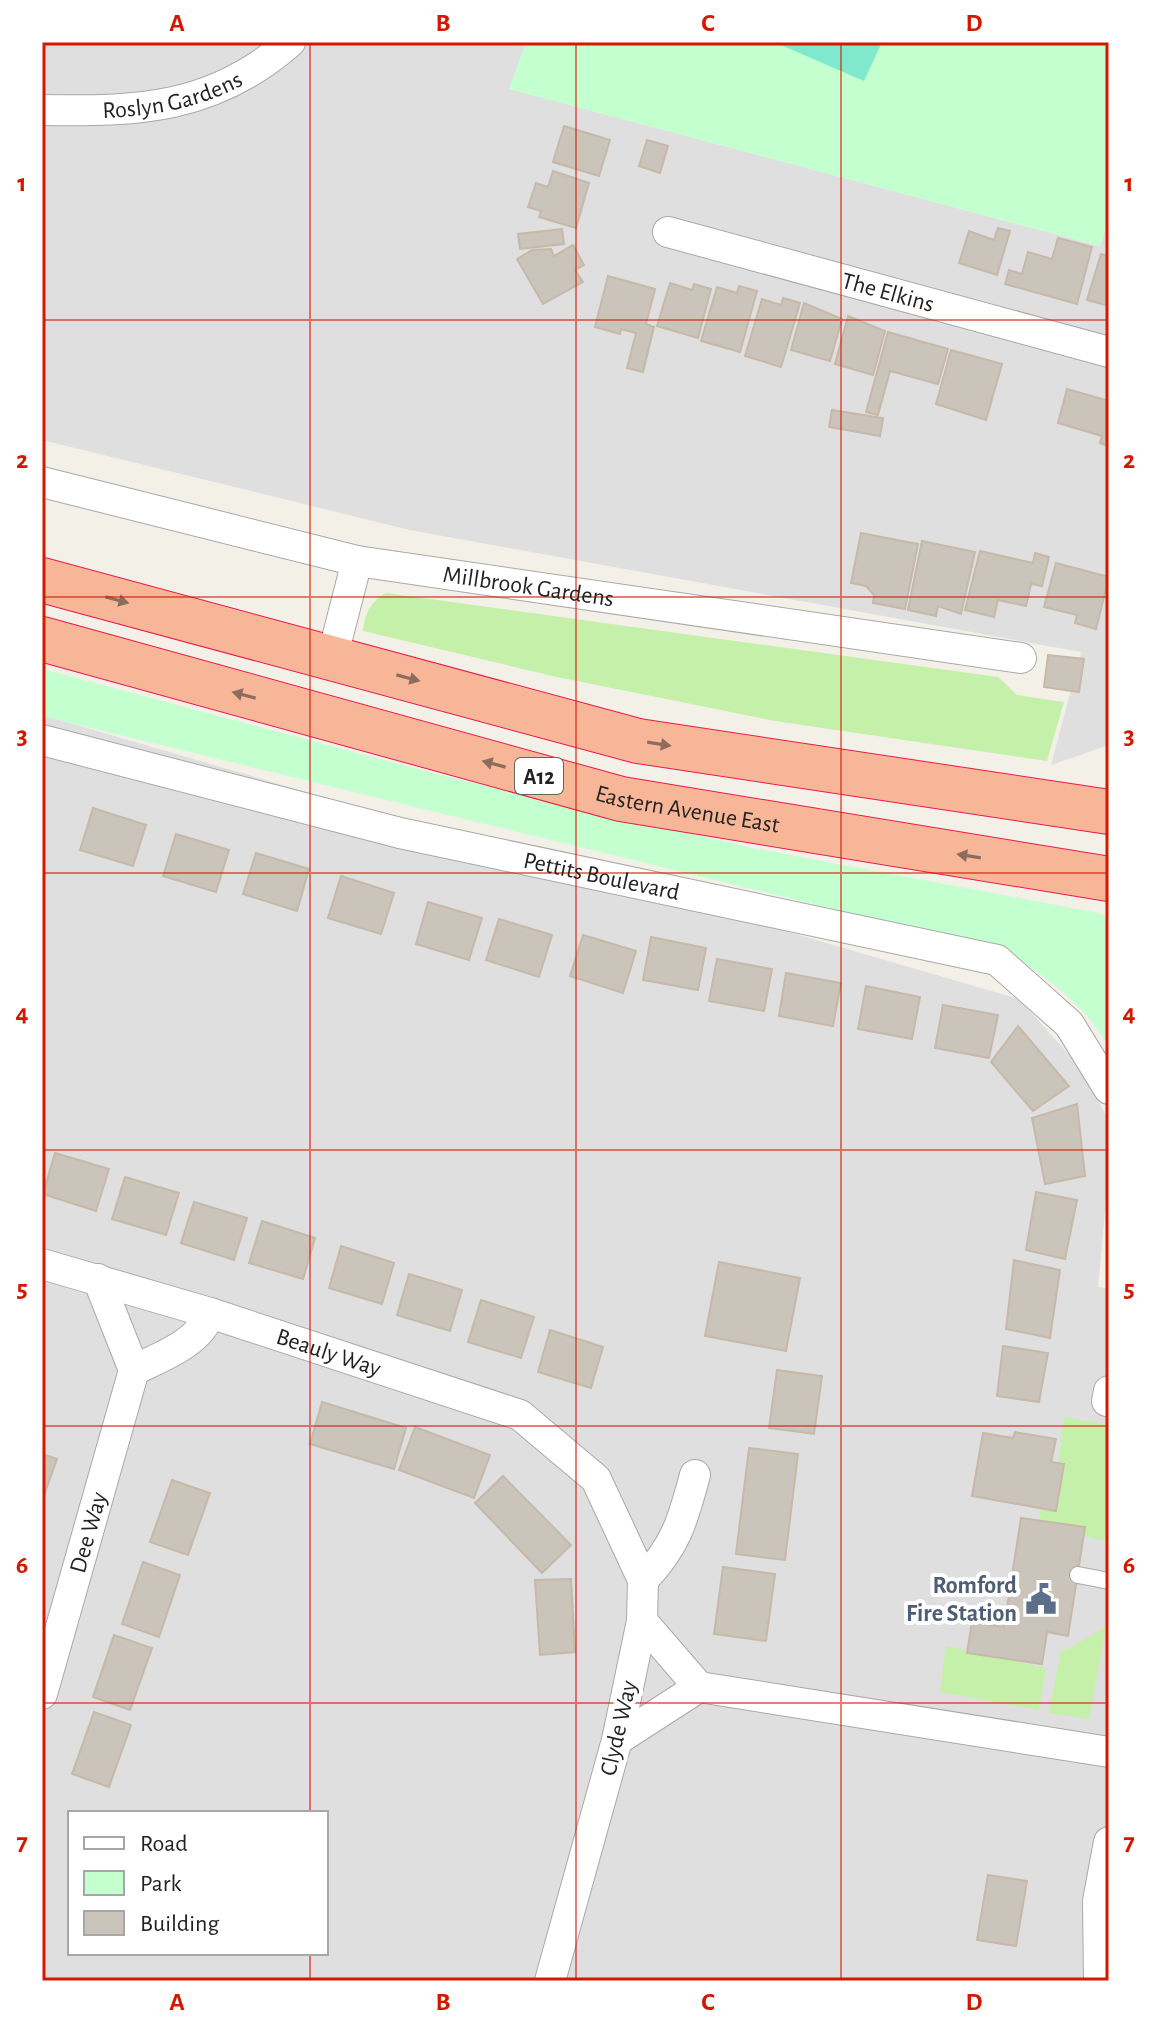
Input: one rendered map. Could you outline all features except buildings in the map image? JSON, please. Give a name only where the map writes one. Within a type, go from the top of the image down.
[{"type":"highway","name":"A12","points":[[42,580],[638,741],[1101,807]]},
{"type":"highway","name":"Eastern Avenue East","points":[[42,639],[621,799],[1109,879]]},
{"type":"highway","points":[[1046,869],[1109,889]]},
{"type":"street","name":"Roslyn Gardens","points":[[42,110],[110,111],[172,105],[238,79],[290,42]]},
{"type":"street","name":"The Elkins","points":[[668,232],[1109,352]]},
{"type":"street","name":"Millbrook Gardens","points":[[42,482],[357,561],[1021,658]]},
{"type":"street","points":[[332,658],[357,561]]},
{"type":"street","name":"Pettits Boulevard","points":[[42,740],[400,833],[997,960],[1069,1024],[1109,1089]]},
{"type":"street","name":"Beauly Way","points":[[42,1264],[210,1313],[520,1415],[596,1479]]},
{"type":"street","points":[[98,1279],[134,1370],[176,1349],[205,1328],[210,1313]]},
{"type":"street","name":"Dee Way","points":[[42,1694],[134,1370]]},
{"type":"street","points":[[643,1580],[667,1555],[680,1530],[695,1475]]},
{"type":"street","name":"Clyde Way","points":[[550,1981],[617,1740],[642,1621],[643,1580],[596,1479]]},
{"type":"street","points":[[642,1621],[699,1687],[1109,1752]]},
{"type":"street","points":[[617,1740],[699,1687]]},
{"type":"street","points":[[1099,1981],[1109,1842]]},
{"type":"lane","points":[[1078,1575],[1109,1581]]},
{"type":"shaded area","points":[[42,42],[526,42],[510,89],[1100,246],[1109,218],[1109,745],[1051,765],[1081,652],[410,530],[42,440]]},
{"type":"shaded area","points":[[42,715],[1019,999],[1079,1066],[1109,1121],[1109,1167],[1098,1287],[1109,1289],[1109,1981],[42,1981]]},
{"type":"green space","points":[[526,42],[1109,42],[1109,218],[1100,246],[509,89]]},
{"type":"green space","points":[[774,42],[882,42],[864,81]]},
{"type":"green space","points":[[386,593],[998,677],[1017,695],[1064,702],[1047,761],[775,721],[557,677],[363,631],[369,609]]},
{"type":"green space","points":[[42,669],[444,776],[752,848],[1099,913],[1109,919],[1109,1047],[1088,1017],[1062,991],[1002,950],[42,716]]},
{"type":"green space","points":[[1064,1417],[1109,1425],[1109,1542],[1039,1525],[1041,1502],[1053,1504]]},
{"type":"green space","points":[[1106,1627],[1089,1719],[1049,1713],[1061,1649],[1066,1650]]},
{"type":"green space","points":[[946,1646],[1046,1668],[1039,1710],[940,1692]]},
{"type":"place","name":"Romford Fire Station","points":[[1041,1599]]}]
